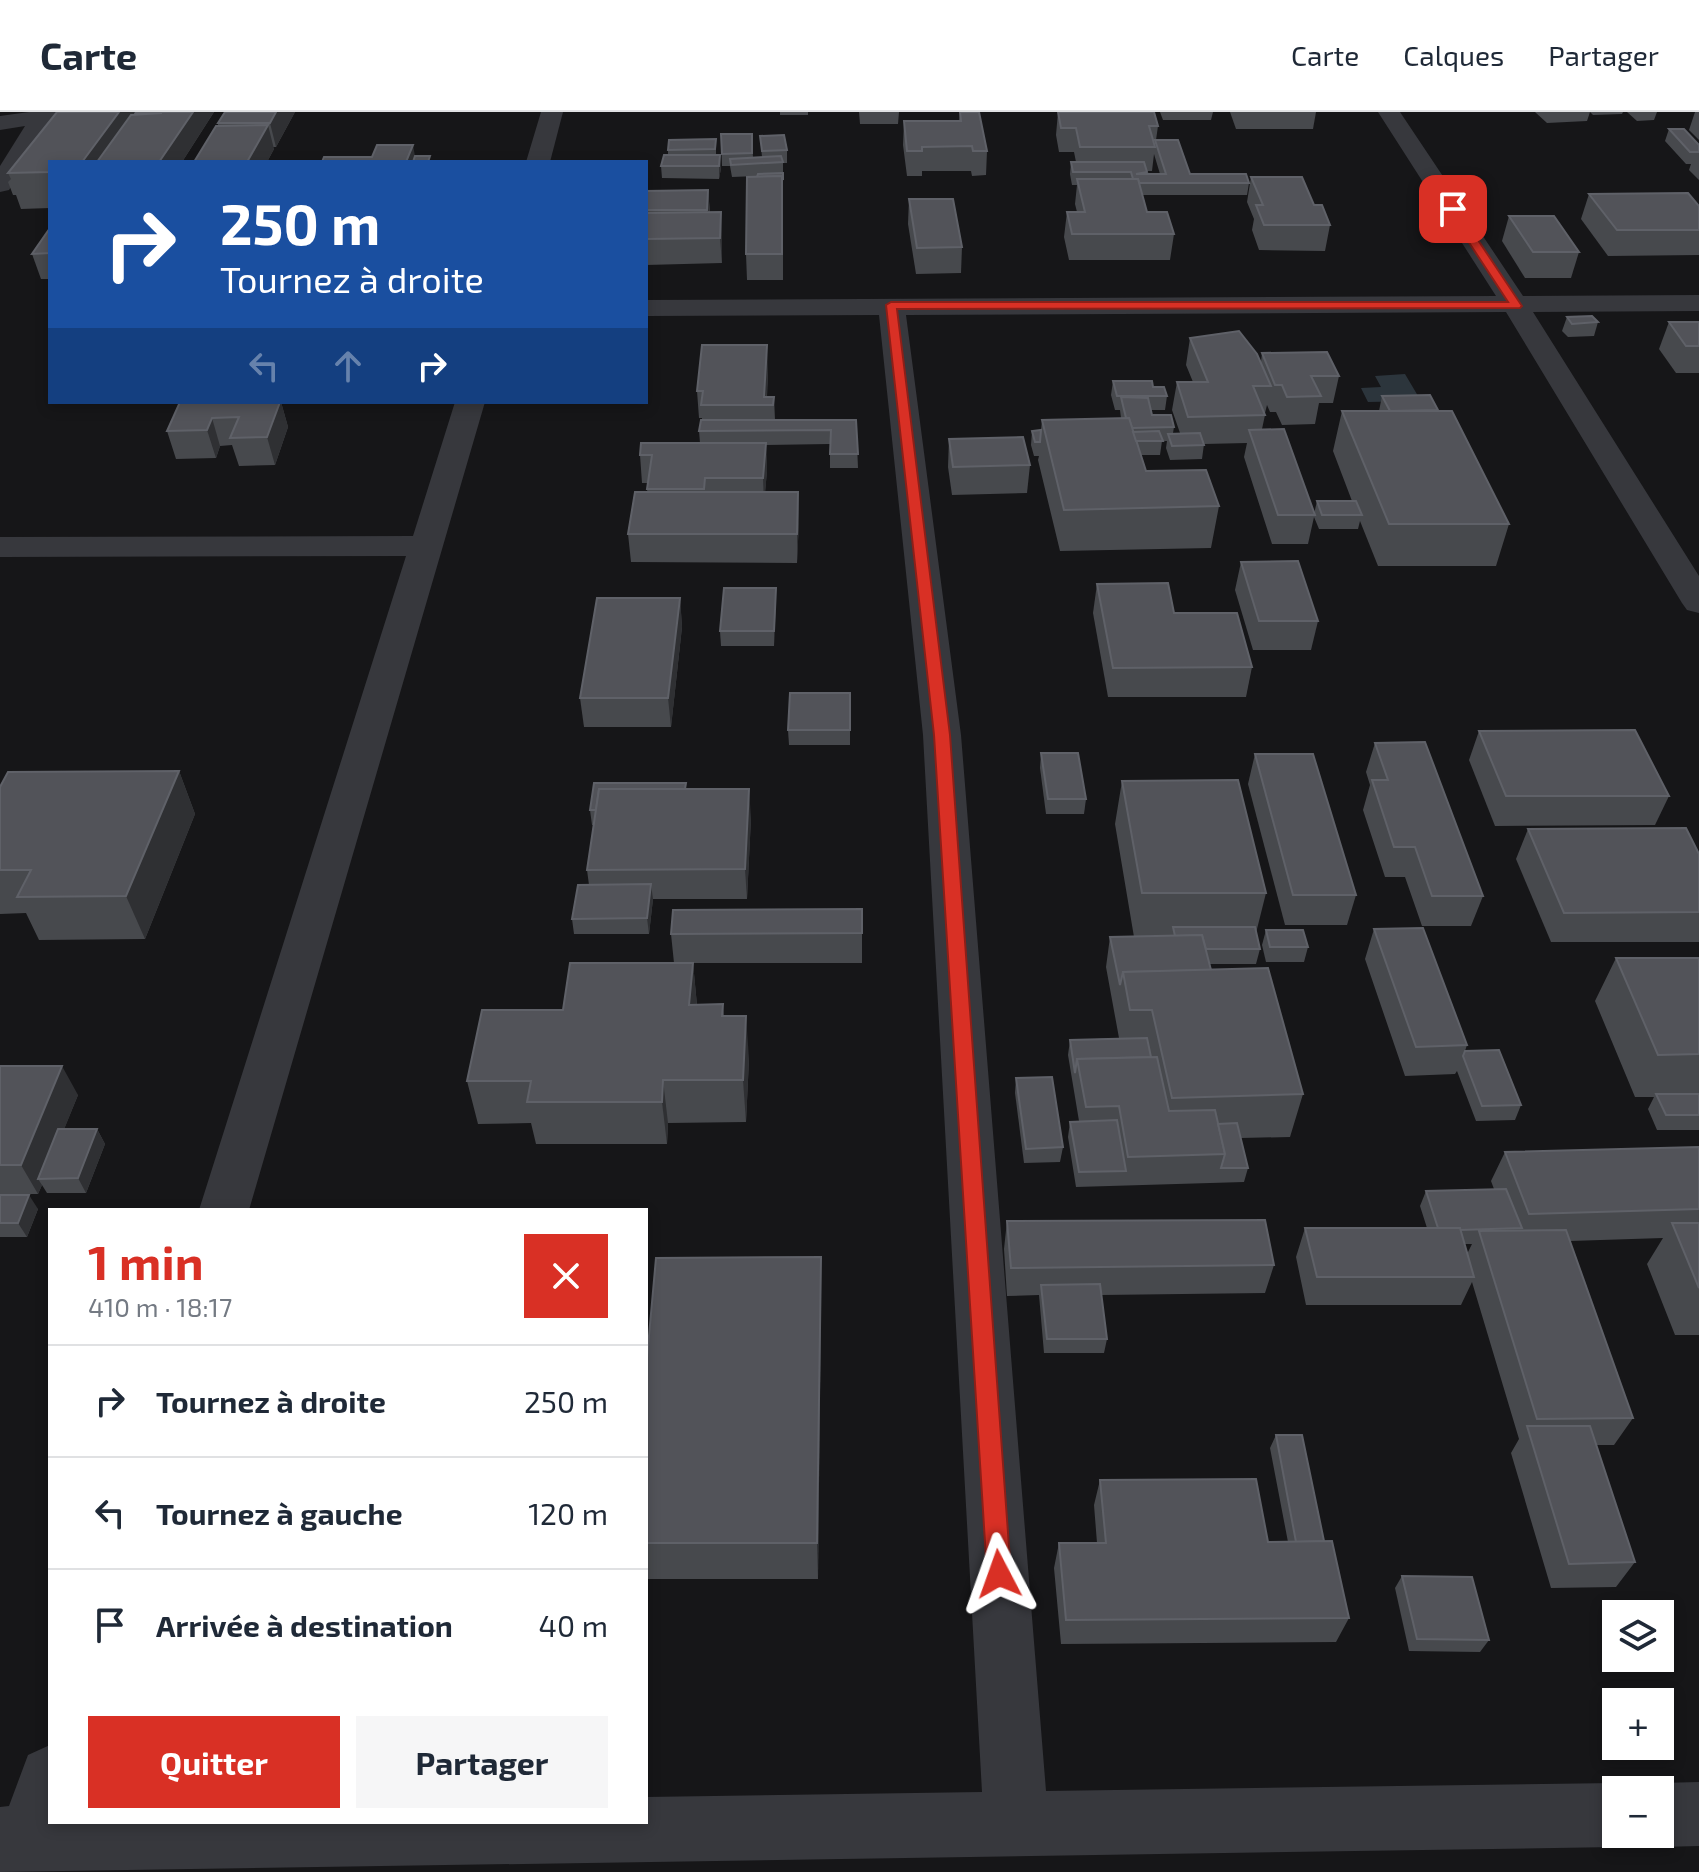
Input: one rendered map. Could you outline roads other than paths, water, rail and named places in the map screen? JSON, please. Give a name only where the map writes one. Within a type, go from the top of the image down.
[{"type":"street","points":[[0,123],[76,112]]},
{"type":"street","points":[[539,160],[552,112]]},
{"type":"street","points":[[1389,112],[1516,306],[1699,603]]},
{"type":"street","points":[[0,185],[42,117]]},
{"type":"street","points":[[648,308],[1699,303]]},
{"type":"street","points":[[891,305],[942,735],[1016,1822]]},
{"type":"street","points":[[225,1208],[469,404]]},
{"type":"street","points":[[0,547],[428,546]]},
{"type":"street","points":[[48,1782],[18,1850],[1016,1822],[1602,1815]]},
{"type":"street","points":[[1674,1815],[1699,1814]]}]
